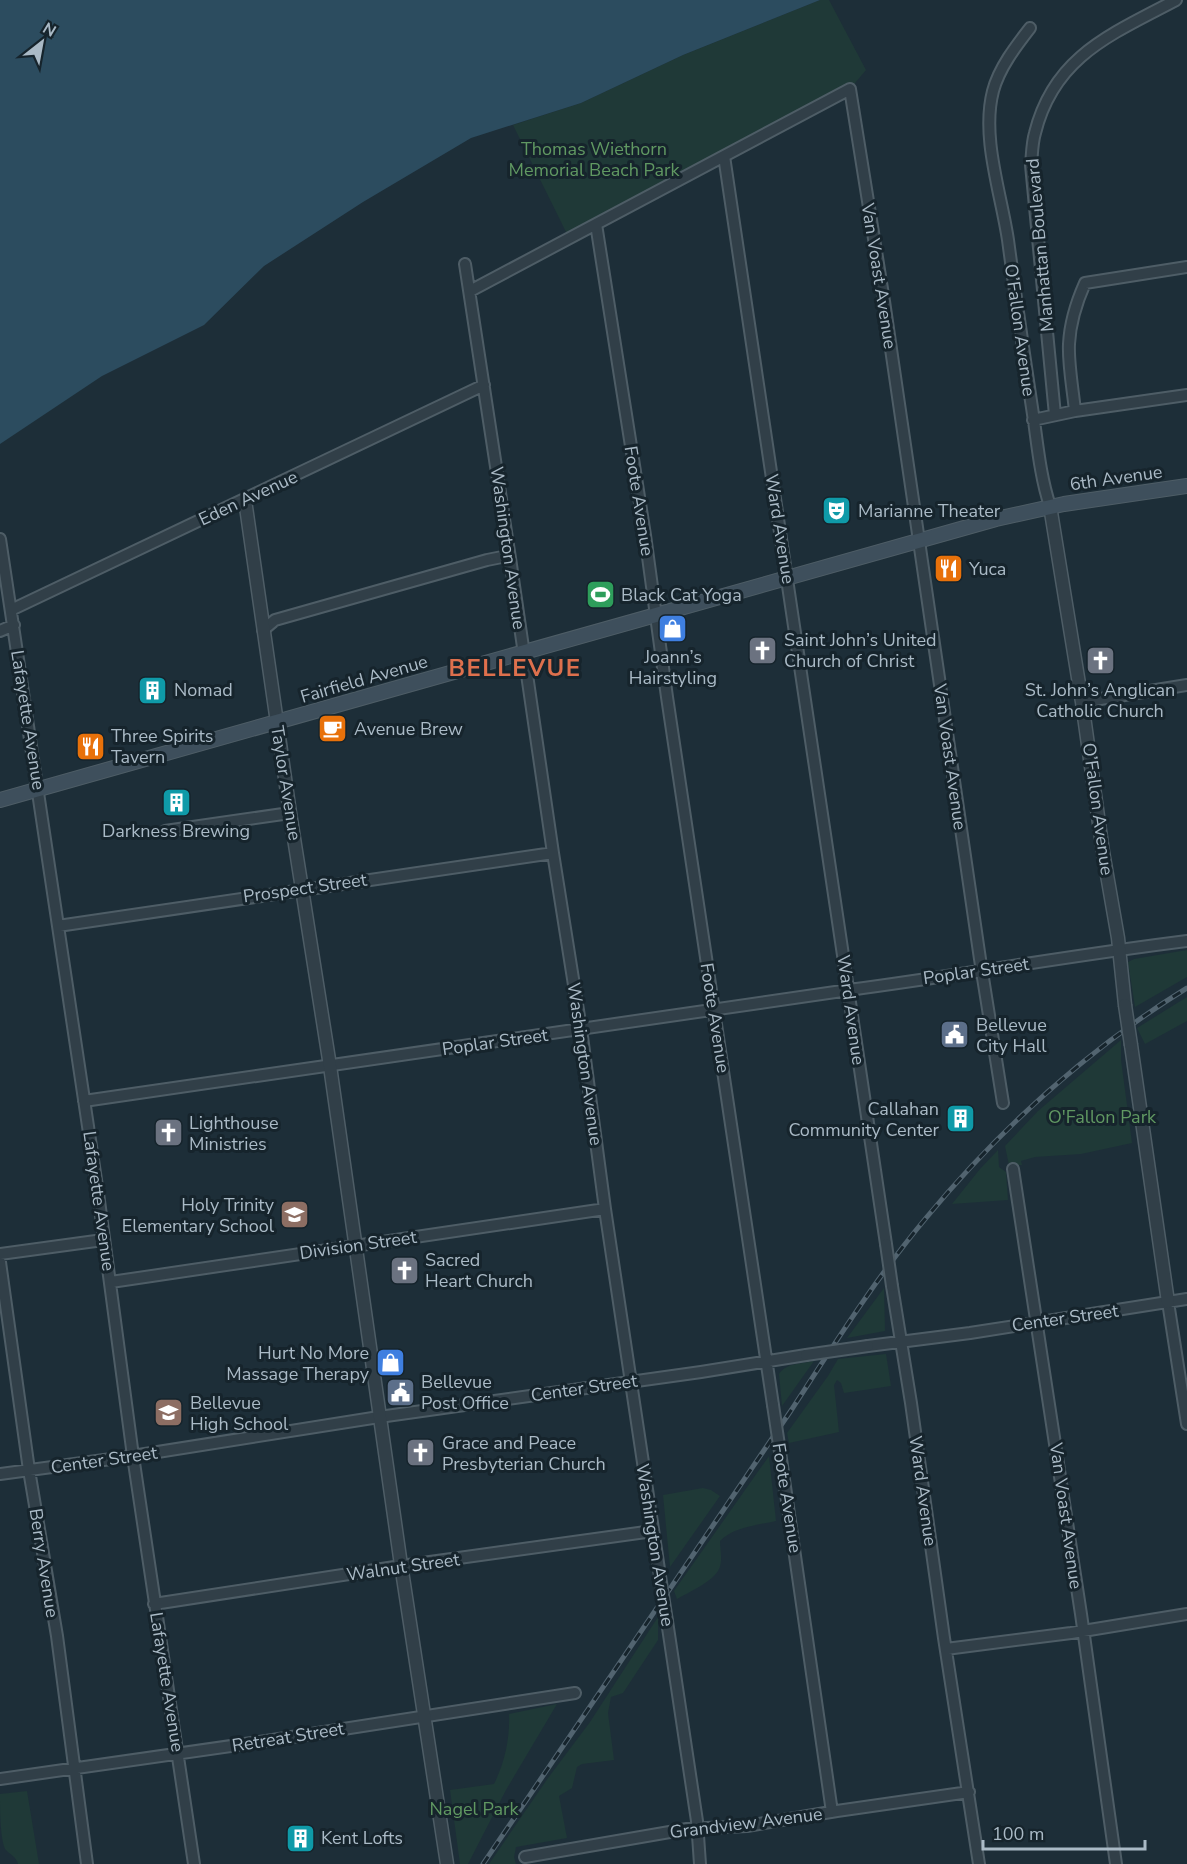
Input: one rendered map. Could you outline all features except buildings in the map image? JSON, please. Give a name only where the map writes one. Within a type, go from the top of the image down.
[{"type":"main road","name":"6th Avenue","points":[[1050,506],[1187,486]]},
{"type":"main road","name":"Fairfield Avenue","points":[[0,800],[996,519],[1050,506]]},
{"type":"street","name":"Manhattan Boulevard","points":[[1055,415],[1032,165],[1034,135],[1040,113],[1061,76],[1075,60],[1100,41],[1176,0]]},
{"type":"street","name":"O’Fallon Avenue","points":[[1030,28],[1014,48],[993,91],[990,125],[992,153],[1008,240],[1045,492],[1050,506],[1082,702],[1187,1424]]},
{"type":"street","name":"Van Voast Avenue","points":[[724,156],[850,89],[1004,1103]]},
{"type":"street","points":[[470,291],[724,156]]},
{"type":"street","name":"Ward Avenue","points":[[724,156],[979,1864]]},
{"type":"street","name":"Foote Avenue","points":[[596,224],[645,535],[655,616],[767,1360],[832,1812]]},
{"type":"street","name":"Washington Avenue","points":[[465,264],[581,1029],[605,1209],[698,1828],[700,1864]]},
{"type":"street","points":[[1075,411],[1069,344],[1085,283],[1187,267]]},
{"type":"street","name":"Eden Avenue","points":[[11,610],[484,385]]},
{"type":"street","points":[[1034,420],[1075,411],[1187,395]]},
{"type":"street","name":"Taylor Avenue","points":[[245,500],[276,723],[330,1065],[379,1417],[447,1864]]},
{"type":"street","name":"Lafayette Avenue","points":[[0,539],[98,1192],[154,1604],[194,1864]]},
{"type":"street","points":[[263,630],[275,620],[501,556],[510,558]]},
{"type":"street","points":[[0,631],[14,626]]},
{"type":"street","points":[[1082,702],[1187,685]]},
{"type":"street","points":[[165,831],[290,813]]},
{"type":"street","name":"Prospect Street","points":[[58,926],[302,888],[553,853]]},
{"type":"street","name":"Poplar Street","points":[[84,1101],[848,991],[1119,949],[1187,941]]},
{"type":"street","name":"Van Voast Avenue","points":[[1013,1169],[1035,1322],[1050,1405],[1116,1864]]},
{"type":"street","name":"Division Street","points":[[111,1282],[605,1209]]},
{"type":"street","points":[[0,1254],[103,1240]]},
{"type":"street","name":"Berry Avenue","points":[[0,1262],[29,1470],[57,1636],[87,1864]]},
{"type":"street","name":"Center Street","points":[[0,1474],[1187,1299]]},
{"type":"street","name":"Walnut Street","points":[[154,1604],[401,1566],[653,1531]]},
{"type":"street","points":[[946,1649],[1083,1631],[1187,1614]]},
{"type":"street","name":"Retreat Street","points":[[0,1779],[575,1693]]},
{"type":"street","name":"Grandview Avenue","points":[[525,1857],[698,1828],[737,1827],[969,1792]]},
{"type":"green space","name":"Thomas Wiethorn Memorial Beach Park","points":[[820,0],[829,0],[866,70],[850,89],[569,238],[513,125],[581,103],[683,55]]},
{"type":"green space","points":[[1187,950],[1187,977],[1135,1007],[1128,962]]},
{"type":"green space","points":[[1187,997],[1187,1021],[1145,1044],[1137,1028]]},
{"type":"green space","name":"O'Fallon Park","points":[[1121,1040],[1121,1060],[1132,1143],[1081,1154],[1035,1157],[1021,1161],[1022,1165],[1009,1165],[1005,1146],[1038,1111]]},
{"type":"green space","points":[[998,1150],[999,1167],[1006,1172],[1008,1200],[952,1204],[980,1169]]},
{"type":"green space","points":[[884,1288],[885,1331],[847,1338]]},
{"type":"green space","points":[[886,1354],[891,1386],[844,1393],[841,1383],[837,1380],[834,1385],[839,1432],[789,1443],[787,1433],[838,1359]]},
{"type":"green space","points":[[814,1361],[782,1406],[779,1374],[790,1366]]},
{"type":"green space","points":[[769,1456],[776,1521],[746,1527],[725,1536],[720,1541],[721,1562],[716,1574],[677,1599],[674,1591]]},
{"type":"green space","points":[[703,1488],[720,1496],[670,1567],[663,1495]]},
{"type":"green space","points":[[658,1617],[658,1640],[623,1693],[611,1697],[608,1713],[614,1760],[582,1764],[577,1767],[572,1788],[559,1796],[567,1838],[516,1847],[514,1857],[516,1864],[489,1864],[590,1722]]},
{"type":"green space","name":"Nagel Park","points":[[557,1704],[506,1790],[468,1864],[460,1864],[450,1790],[494,1784],[506,1750],[509,1714]]},
{"type":"green space","points":[[27,1791],[39,1864],[18,1864],[5,1849],[2,1837],[0,1794]]},
{"type":"water","points":[[0,0],[820,0],[683,55],[581,103],[471,138],[363,202],[264,266],[204,325],[102,376],[0,444]]},
{"type":"railway","points":[[483,1864],[855,1313],[907,1241],[984,1153],[1047,1092],[1115,1037],[1187,988]]},
{"type":"place","name":"Marianne Theater","points":[[837,511]]},
{"type":"place","name":"Yuca","points":[[948,569]]},
{"type":"place","name":"Black Cat Yoga","points":[[600,595]]},
{"type":"place","name":"Joann’s Hairstyling","points":[[673,628]]},
{"type":"place","name":"Saint John’s United Church of Christ","points":[[763,650]]},
{"type":"place","name":"St. John’s Anglican Catholic Church","points":[[1100,661]]},
{"type":"place","name":"Nomad","points":[[153,690]]},
{"type":"place","name":"Avenue Brew","points":[[333,729]]},
{"type":"place","name":"Three Spirits Tavern","points":[[90,746]]},
{"type":"place","name":"Darkness Brewing","points":[[176,802]]},
{"type":"place","name":"Bellevue City Hall","points":[[955,1035]]},
{"type":"place","name":"Callahan Community Center","points":[[960,1119]]},
{"type":"place","name":"Lighthouse Ministries","points":[[168,1133]]},
{"type":"place","name":"Holy Trinity Elementary School","points":[[295,1215]]},
{"type":"place","name":"Sacred Heart Church","points":[[404,1270]]},
{"type":"place","name":"Hurt No More Massage Therapy","points":[[390,1363]]},
{"type":"place","name":"Bellevue Post Office","points":[[400,1392]]},
{"type":"place","name":"Bellevue High School","points":[[169,1413]]},
{"type":"place","name":"Grace and Peace Presbyterian Church","points":[[421,1453]]},
{"type":"place","name":"Kent Lofts","points":[[300,1838]]},
{"type":"district","name":"BELLEVUE","points":[[515,668]]}]
